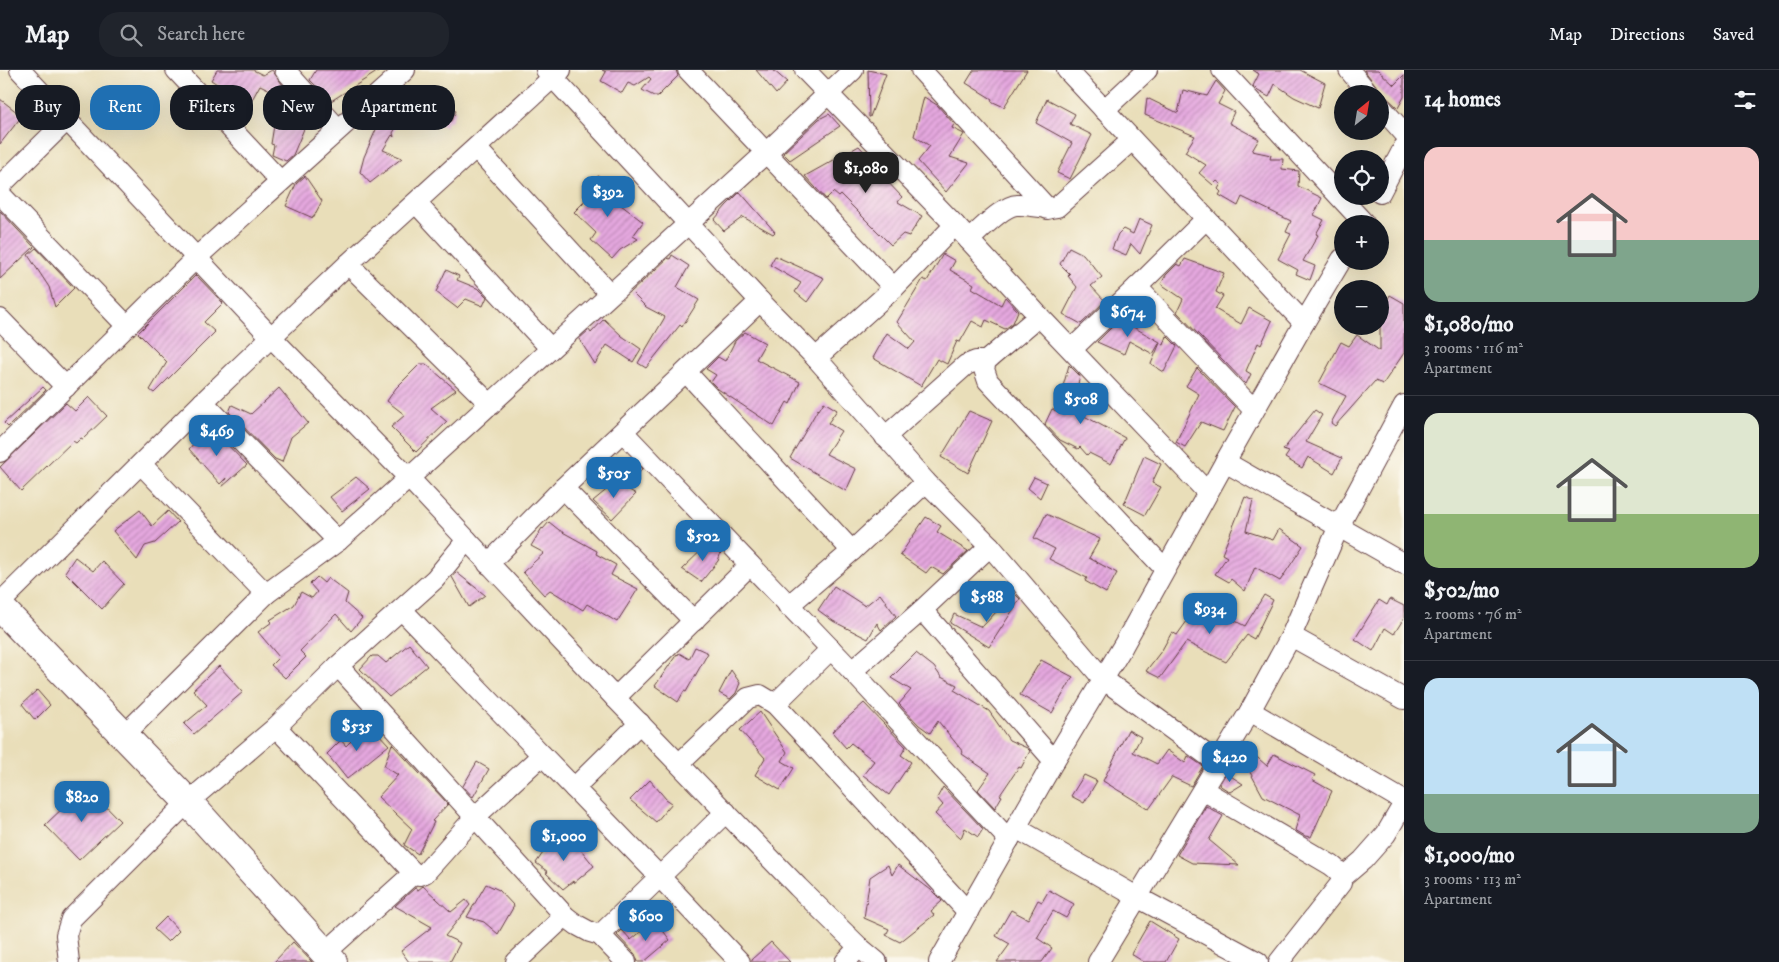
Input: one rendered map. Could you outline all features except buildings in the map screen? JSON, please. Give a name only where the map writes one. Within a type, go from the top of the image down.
[{"type":"street","points":[[176,70],[280,181]]},
{"type":"street","points":[[285,70],[338,129]]},
{"type":"street","points":[[0,452],[197,258],[405,70]]},
{"type":"street","points":[[688,70],[894,288]]},
{"type":"street","points":[[805,70],[955,225],[1207,492]]},
{"type":"street","points":[[124,735],[266,594],[338,541],[491,405],[550,348],[767,152],[853,70]]},
{"type":"street","points":[[921,70],[1048,209]]},
{"type":"street","points":[[1067,70],[1304,323]]},
{"type":"street","points":[[1104,110],[1147,70]]},
{"type":"street","points":[[1223,70],[1356,215]]},
{"type":"street","points":[[1348,70],[1361,85]]},
{"type":"street","points":[[414,873],[329,957],[188,802],[0,605],[203,402],[348,264],[476,148],[554,72],[760,301],[816,358],[926,482],[990,546],[1103,679],[1218,763]]},
{"type":"street","points":[[30,73],[40,85]]},
{"type":"street","points":[[1389,116],[1404,134]]},
{"type":"street","points":[[0,186],[57,130]]},
{"type":"street","points":[[78,130],[197,258],[409,478],[615,698],[798,887],[876,962]]},
{"type":"street","points":[[969,240],[1009,206],[1026,205],[1048,209],[1057,207],[1132,140]]},
{"type":"street","points":[[1389,176],[1404,147]]},
{"type":"street","points":[[476,148],[610,294]]},
{"type":"street","points":[[0,194],[127,326]]},
{"type":"street","points":[[416,203],[550,348]]},
{"type":"street","points":[[1072,349],[1206,218]]},
{"type":"street","points":[[816,358],[894,288],[955,225]]},
{"type":"street","points":[[348,264],[491,405]]},
{"type":"street","points":[[939,962],[1103,679],[1224,462],[1335,270]]},
{"type":"street","points":[[1137,287],[1254,410]]},
{"type":"street","points":[[488,564],[564,488],[760,301]]},
{"type":"street","points":[[1039,316],[986,361],[984,369],[988,381],[1165,568]]},
{"type":"street","points":[[0,319],[66,388]]},
{"type":"street","points":[[885,437],[966,365],[976,361],[986,361]]},
{"type":"street","points":[[686,372],[852,551]]},
{"type":"street","points":[[203,402],[338,541]]},
{"type":"street","points":[[1098,962],[1250,711],[1290,636],[1339,526],[1399,428],[1404,405]]},
{"type":"street","points":[[623,432],[788,606],[1012,834],[1137,897],[1258,962]]},
{"type":"street","points":[[1224,462],[1404,564]]},
{"type":"street","points":[[141,464],[266,594]]},
{"type":"street","points":[[788,606],[852,551],[926,482]]},
{"type":"street","points":[[564,488],[694,620]]},
{"type":"street","points":[[69,962],[66,935],[70,919],[188,802],[276,727],[338,666],[435,579],[467,540]]},
{"type":"street","points":[[852,672],[990,546]]},
{"type":"street","points":[[615,698],[750,565]]},
{"type":"street","points":[[402,610],[740,962]]},
{"type":"street","points":[[922,610],[1054,761]]},
{"type":"street","points":[[1290,636],[1404,699]]},
{"type":"street","points":[[775,704],[830,649]]},
{"type":"street","points":[[338,666],[565,916],[577,925],[600,935],[626,962]]},
{"type":"street","points":[[680,763],[748,698],[760,695],[775,704],[968,912]]},
{"type":"street","points":[[1250,711],[1404,802],[1386,834],[1363,860],[1342,878],[1341,883],[1279,962]]},
{"type":"street","points":[[574,788],[640,723]]},
{"type":"street","points":[[276,727],[414,873],[419,875],[425,873],[476,816],[542,755]]},
{"type":"street","points":[[1203,790],[1331,865],[1338,870],[1342,878]]},
{"type":"street","points":[[600,935],[726,812]]},
{"type":"street","points":[[516,962],[565,916]]},
{"type":"street","points":[[845,962],[859,947]]}]
